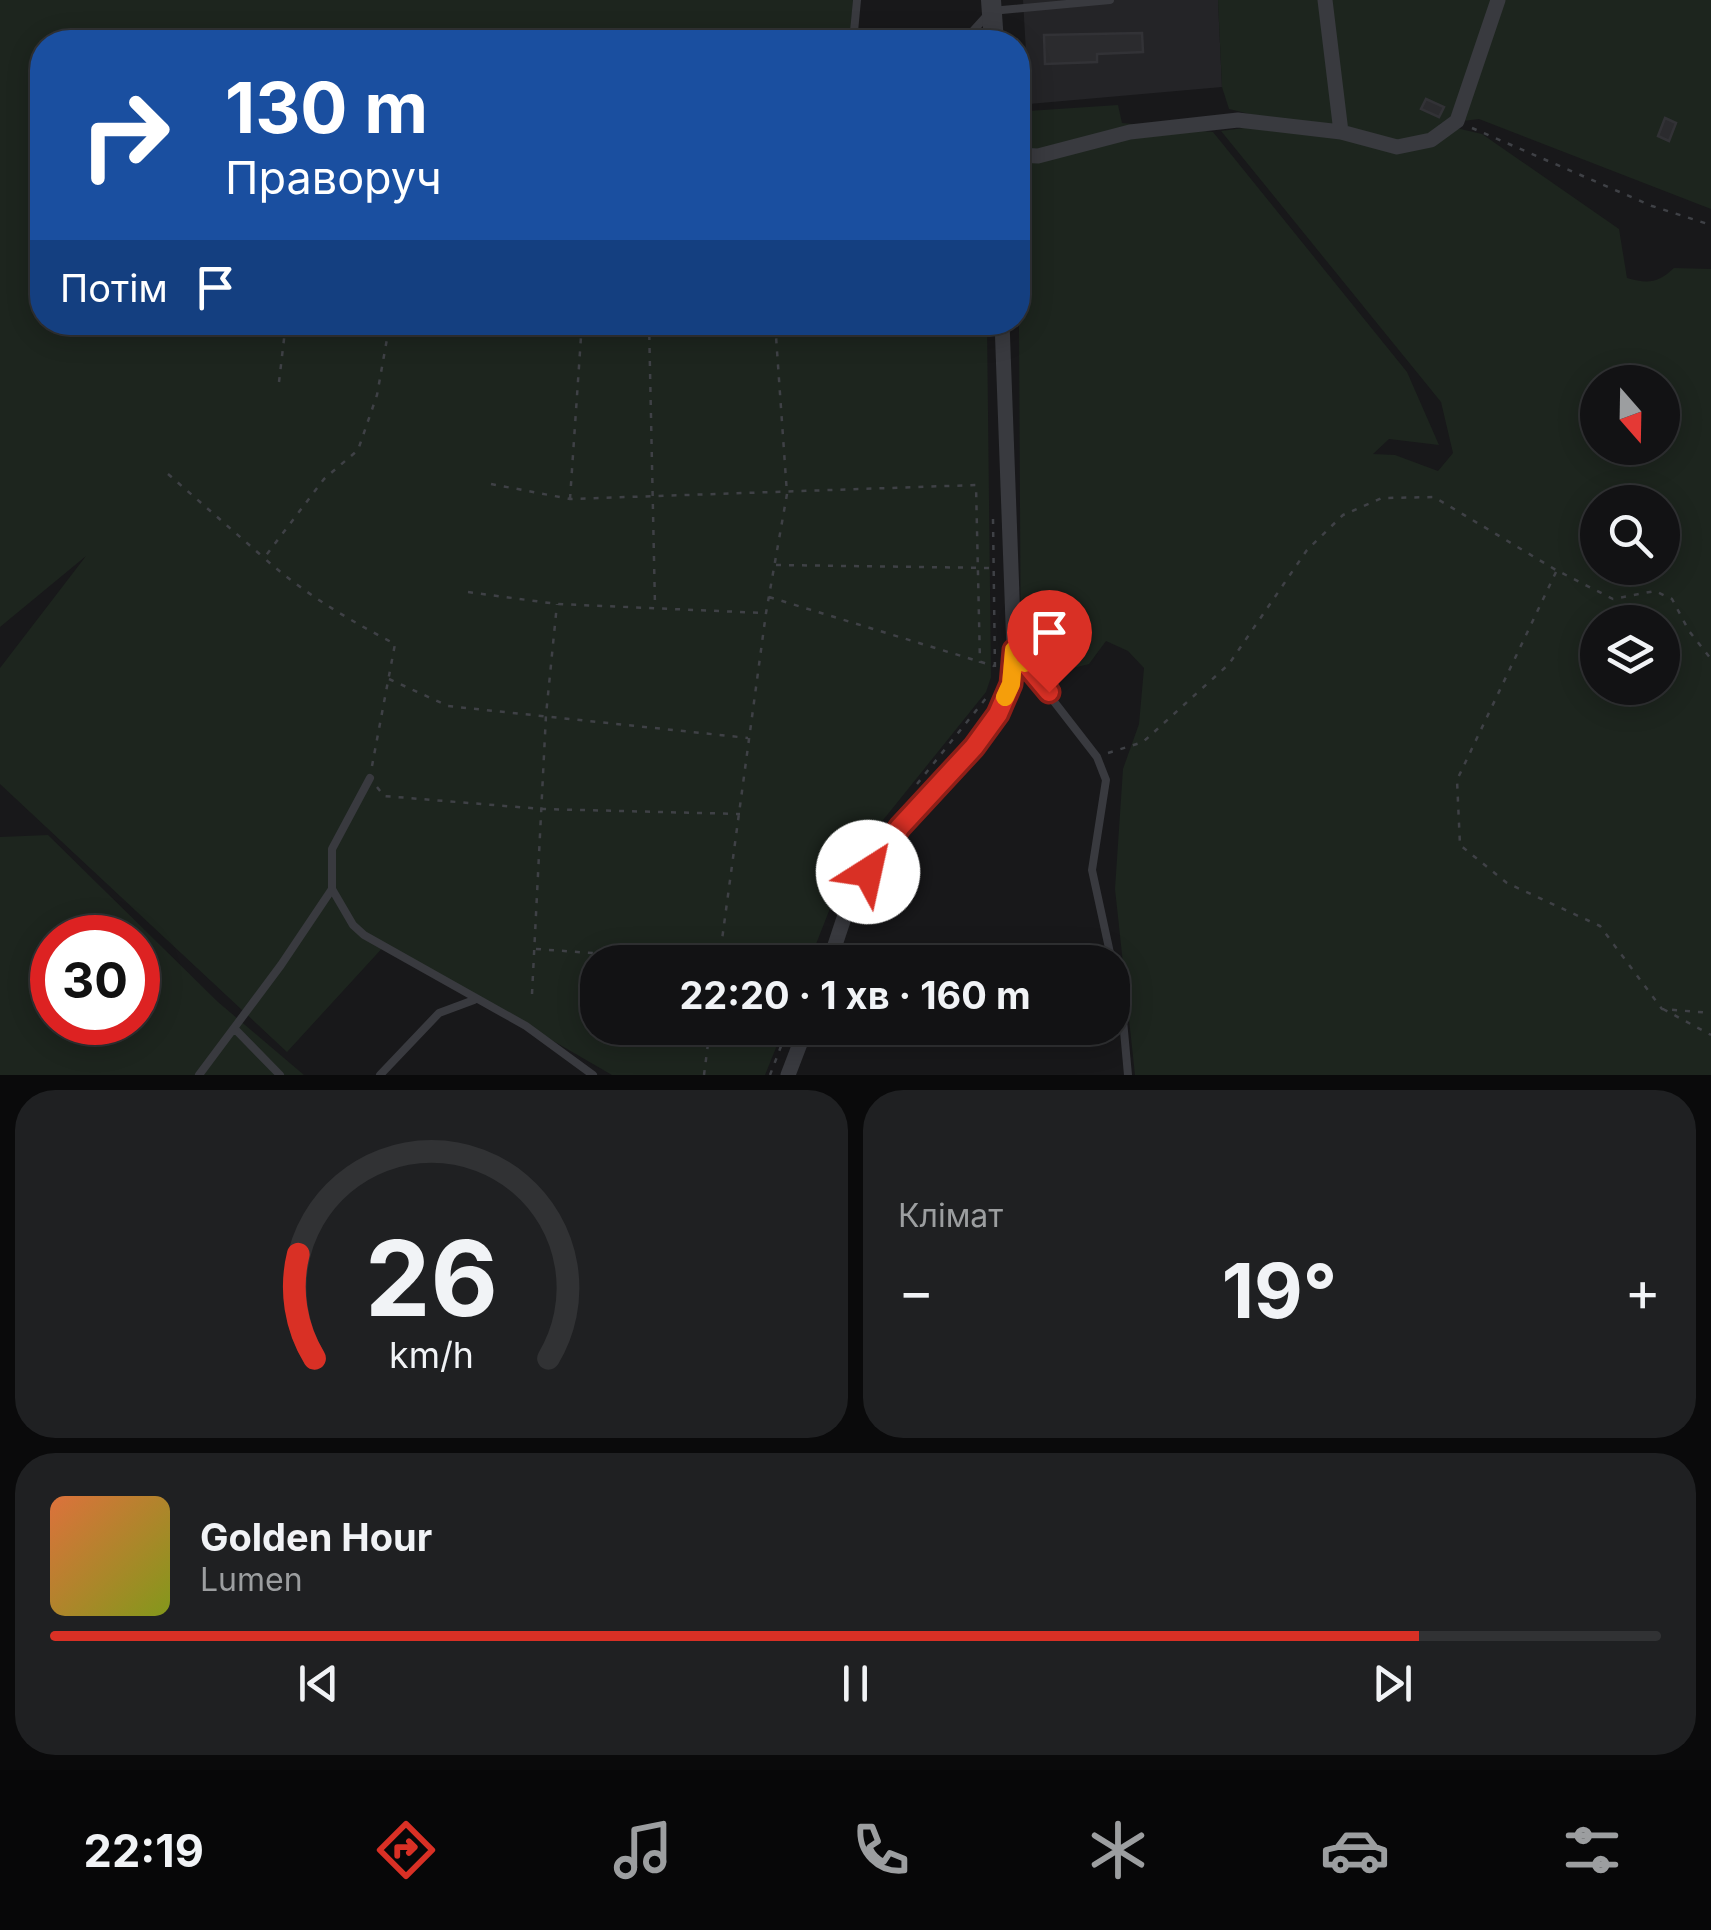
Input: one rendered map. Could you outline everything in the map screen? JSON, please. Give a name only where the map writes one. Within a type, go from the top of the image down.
[{"type":"street","points":[[1325,0],[1341,132]]},
{"type":"street","points":[[1030,156],[1130,132],[1238,120],[1341,132],[1397,146],[1431,140],[1457,121],[1498,0]]},
{"type":"street","points":[[835,945],[853,894],[900,827],[974,747],[998,714],[1011,684],[1014,650],[1002,335]]},
{"type":"street","points":[[788,1075],[799,1045]]},
{"type":"lane","points":[[855,30],[857,0]]},
{"type":"lane","points":[[972,30],[991,6],[1110,0]]},
{"type":"lane","points":[[1014,650],[1065,711],[1097,757],[1106,780],[1092,870],[1107,945]]},
{"type":"lane","points":[[370,778],[332,849],[332,889],[353,925],[474,1000],[526,1026],[593,1075]]},
{"type":"lane","points":[[198,1075],[332,889]]},
{"type":"lane","points":[[380,1075],[439,1013],[474,1000]]},
{"type":"lane","points":[[234,1028],[280,1075]]},
{"type":"lane","points":[[1125,1045],[1128,1075]]},
{"type":"path","points":[[1457,121],[1652,206],[1711,225]]},
{"type":"path","points":[[279,382],[284,335]]},
{"type":"path","points":[[264,558],[324,479],[358,450],[378,394],[388,335]]},
{"type":"path","points":[[570,499],[581,335]]},
{"type":"path","points":[[648,335],[655,608]]},
{"type":"path","points":[[721,945],[766,613],[787,494],[776,335]]},
{"type":"path","points":[[168,474],[297,587],[342,617],[395,644],[370,778],[384,796],[542,808],[740,814]]},
{"type":"path","points":[[491,484],[570,499],[976,485],[980,664]]},
{"type":"path","points":[[1097,757],[1144,742],[1229,664],[1307,550],[1343,516],[1382,498],[1434,497],[1556,570],[1613,598],[1655,591],[1672,599],[1689,632],[1711,659]]},
{"type":"path","points":[[994,512],[995,678]]},
{"type":"path","points":[[774,565],[994,568]]},
{"type":"path","points":[[1556,570],[1457,780],[1460,844],[1507,883],[1600,926],[1662,1008],[1711,1036]]},
{"type":"path","points":[[468,592],[557,604],[766,613]]},
{"type":"path","points":[[769,597],[995,666]]},
{"type":"path","points":[[532,994],[546,715],[557,604]]},
{"type":"path","points":[[388,678],[448,706],[750,738]]},
{"type":"path","points":[[908,795],[990,694]]},
{"type":"path","points":[[535,948],[580,951]]},
{"type":"path","points":[[1662,1008],[1711,1013]]},
{"type":"path","points":[[704,1075],[708,1045]]},
{"type":"path","points":[[770,1075],[781,1045]]},
{"type":"shaded area","points":[[0,0],[853,0],[851,30],[30,30],[30,335],[987,335],[991,677],[986,692],[847,865],[816,945],[580,945],[580,1045],[777,1045],[765,1075],[612,1075],[386,944],[287,1052],[160,933],[160,915],[140,915],[0,784],[0,668],[86,556],[0,627]]},
{"type":"shaded area","points":[[1023,0],[1218,0],[1222,87],[1030,104],[1030,30],[1025,30]]},
{"type":"shaded area","points":[[1218,0],[1711,0],[1711,209],[1479,119],[1439,124],[1482,134],[1619,229],[1627,278],[1652,281],[1674,268],[1711,269],[1711,1075],[1135,1075],[1130,1028],[1130,945],[1121,945],[1115,889],[1123,769],[1139,724],[1144,668],[1128,651],[1106,641],[1089,664],[1021,681],[1019,335],[1030,335],[1030,111],[1118,105],[1122,123],[1213,132],[1407,372],[1439,445],[1389,439],[1373,454],[1395,455],[1438,471],[1453,453],[1441,402],[1221,131],[1259,126],[1328,133],[1229,109],[1222,87]]},
{"type":"shaded area","points":[[48,835],[129,915],[30,915],[30,1045],[160,1045],[160,945],[218,1002],[304,1075],[0,1075],[0,837]]},
{"type":"building","points":[[1142,33],[1143,52],[1097,54],[1097,62],[1045,64],[1044,35]]},
{"type":"building","points":[[1426,99],[1444,107],[1439,117],[1421,109]]},
{"type":"building","points":[[1665,118],[1676,123],[1669,141],[1658,136]]},
{"type":"slow traffic","points":[[1005,697],[1011,684],[1014,650],[1025,663]]},
{"type":"route","points":[[868,872],[900,827],[974,747],[998,714],[1011,684],[1014,650],[1049,692]]}]
